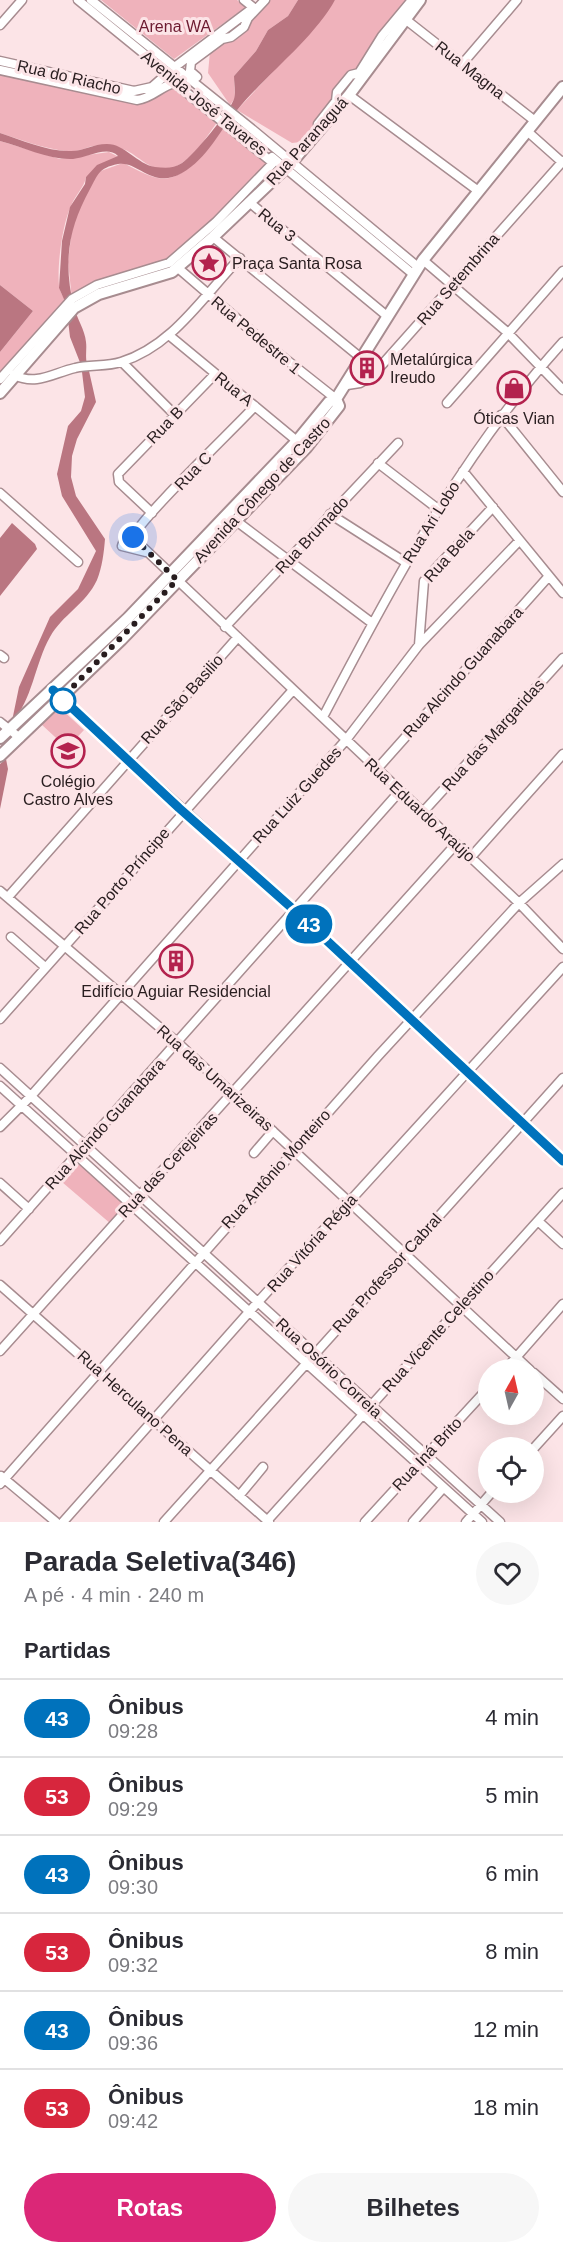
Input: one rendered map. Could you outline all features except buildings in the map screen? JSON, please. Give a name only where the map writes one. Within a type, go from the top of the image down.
[{"type":"main road","name":"Rua Paranaguá","points":[[14,375],[70,306],[99,294],[158,277],[178,268],[213,237],[289,163],[349,95],[420,0]]},
{"type":"main road","name":"Avenida Cônego de Castro","points":[[0,756],[61,699],[239,508],[302,445],[329,402],[336,399],[347,385],[361,358],[418,267],[477,190],[563,87]]},
{"type":"main road","points":[[0,393],[14,375]]},
{"type":"main road","name":"Avenida Cônego de Castro","points":[[0,738],[4,726],[53,690],[235,520],[239,508]]},
{"type":"street","points":[[0,25],[22,0]]},
{"type":"street","name":"Avenida José Tavares","points":[[78,0],[176,66],[209,103]]},
{"type":"street","name":"Avenida José Tavares","points":[[91,0],[168,73],[289,163],[418,267],[453,284],[542,365],[563,390]]},
{"type":"street","points":[[244,0],[257,4]]},
{"type":"street","points":[[204,83],[190,71],[191,62],[222,39],[231,37],[244,27],[248,18],[265,0]]},
{"type":"street","points":[[289,163],[336,101],[337,92],[351,75],[359,73],[382,36],[412,0]]},
{"type":"street","points":[[463,63],[517,0]]},
{"type":"street","points":[[176,66],[257,4]]},
{"type":"street","name":"Rua Magna","points":[[405,19],[535,121]]},
{"type":"street","name":"Rua do Riacho","points":[[0,61],[129,90],[152,87],[168,73]]},
{"type":"street","points":[[0,70],[137,100],[148,98],[175,83],[209,103]]},
{"type":"street","points":[[349,95],[477,190]]},
{"type":"street","points":[[0,379],[70,306],[97,285],[169,263],[271,168],[272,161],[243,130]]},
{"type":"street","points":[[527,131],[563,162]]},
{"type":"street","name":"Rua Setembrina","points":[[347,385],[360,383],[372,376],[563,162]]},
{"type":"street","name":"Rua 3","points":[[249,202],[387,316]]},
{"type":"street","points":[[213,237],[361,358]]},
{"type":"street","points":[[14,375],[36,381],[78,367],[122,362],[145,353],[170,336],[240,258]]},
{"type":"street","name":"Rua Pedestre 1","points":[[178,268],[206,294],[336,399]]},
{"type":"street","points":[[447,403],[563,271]]},
{"type":"street","name":"Rua A","points":[[170,336],[302,445]]},
{"type":"street","name":"Rua Ari Lobo","points":[[323,717],[405,562],[438,509],[501,415],[563,342]]},
{"type":"street","points":[[122,362],[175,415]]},
{"type":"street","name":"Rua B","points":[[152,513],[118,482],[117,477],[215,374]]},
{"type":"street","name":"Rua C","points":[[133,536],[152,513],[255,406]]},
{"type":"street","points":[[501,415],[563,492]]},
{"type":"street","name":"Rua Brumado","points":[[225,627],[398,443]]},
{"type":"street","points":[[378,463],[438,509]]},
{"type":"street","points":[[463,471],[563,593]]},
{"type":"street","points":[[0,493],[78,562]]},
{"type":"street","name":"Rua Bela","points":[[419,645],[424,581],[493,507]]},
{"type":"street","points":[[330,514],[405,562]]},
{"type":"street","points":[[235,520],[372,623]]},
{"type":"street","points":[[133,536],[124,540],[122,546],[148,552]]},
{"type":"street","name":"Rua Eduardo Araújo","points":[[133,536],[225,627],[519,903],[563,949]]},
{"type":"street","name":"Rua Luiz Guedes","points":[[0,1127],[31,1096],[346,740],[419,645],[519,541]]},
{"type":"street","name":"Rua Alcindo Guanabara","points":[[377,769],[549,576]]},
{"type":"street","name":"Rua São Basilio","points":[[4,894],[238,637]]},
{"type":"street","name":"Rua das Margaridas","points":[[423,812],[563,658]]},
{"type":"street","points":[[53,690],[183,812],[294,910],[563,1161]]},
{"type":"street","name":"Rua Porto Príncipe","points":[[0,1019],[293,690]]},
{"type":"street","points":[[4,726],[20,738]]},
{"type":"street","points":[[471,857],[563,754]]},
{"type":"street","name":"Rua Alcindo Guanabara","points":[[0,1241],[86,1147],[400,791]]},
{"type":"street","name":"Rua das Cerejeiras","points":[[0,1352],[33,1312],[232,1095],[456,844]]},
{"type":"street","name":"Rua Antônio Monteiro","points":[[1,1479],[100,1371],[293,1150],[411,1020],[519,903],[563,864]]},
{"type":"street","name":"Rua das Umarizeiras","points":[[4,894],[178,1043],[516,1357]]},
{"type":"street","points":[[11,937],[45,968]]},
{"type":"street","name":"Rua Vitória Régia","points":[[63,1522],[466,1071],[563,967]]},
{"type":"street","name":"Rua Osório Correia","points":[[0,1068],[500,1522]]},
{"type":"street","name":"Rua Professor Cabral","points":[[164,1522],[563,1078]]},
{"type":"street","name":"Rua Osório Correia","points":[[0,1086],[482,1522]]},
{"type":"street","points":[[254,1153],[273,1131]]},
{"type":"street","points":[[0,1183],[29,1209]]},
{"type":"street","name":"Rua Vicente Celestino","points":[[268,1522],[362,1414],[563,1193]]},
{"type":"street","points":[[538,1221],[563,1244]]},
{"type":"street","name":"Rua Herculano Pena","points":[[0,1285],[100,1371],[268,1522]]},
{"type":"street","points":[[516,1357],[563,1304]]},
{"type":"street","points":[[544,1382],[563,1399]]},
{"type":"street","name":"Rua Iná Brito","points":[[365,1522],[478,1399]]},
{"type":"street","points":[[544,1437],[563,1416]]},
{"type":"street","points":[[239,1496],[263,1467]]},
{"type":"street","points":[[1,1479],[56,1522]]},
{"type":"street","points":[[413,1522],[444,1488]]},
{"type":"street","points":[[466,1522],[483,1503]]},
{"type":"green space","name":"Arena WA","points":[[101,0],[237,0],[246,7],[174,59]]},
{"type":"green space","points":[[263,0],[298,0],[288,16],[268,30],[256,51],[234,76],[235,98],[230,105],[208,73],[211,41]]},
{"type":"green space","points":[[335,0],[414,0],[301,142],[292,143],[237,110],[311,31]]},
{"type":"green space","points":[[0,70],[137,100],[169,84],[220,118],[193,154],[172,168],[150,166],[128,151],[110,147],[92,146],[73,151],[58,150],[0,133]]},
{"type":"green space","points":[[226,124],[272,161],[177,257],[72,299],[68,262],[72,229],[76,213],[98,172],[123,163],[158,178],[178,175],[197,160]]},
{"type":"green space","points":[[0,141],[60,159],[109,152],[119,157],[86,177],[68,214],[59,268],[59,286],[66,304],[0,379],[0,352],[33,311],[0,285]]},
{"type":"green space","points":[[58,706],[84,730],[67,748],[41,724]]},
{"type":"green space","points":[[81,1162],[129,1205],[111,1224],[62,1182]]},
{"type":"shaded area","points":[[298,0],[335,0],[303,42],[231,117],[199,160],[182,173],[171,177],[154,177],[125,164],[106,168],[97,176],[72,232],[68,261],[75,311],[86,342],[87,364],[81,365],[70,337],[66,304],[59,288],[62,241],[70,207],[85,184],[86,177],[97,165],[118,156],[103,152],[64,159],[36,153],[0,141],[0,133],[62,151],[76,151],[102,144],[113,145],[155,167],[166,168],[179,165],[194,152],[226,113],[235,97],[234,76],[256,51],[268,30],[288,16]]},
{"type":"shaded area","points":[[0,285],[33,311],[0,352]]},
{"type":"shaded area","points":[[89,371],[96,402],[77,439],[72,456],[71,477],[76,496],[105,539],[101,565],[97,580],[87,596],[61,622],[50,637],[29,693],[19,713],[12,721],[19,687],[50,617],[78,589],[96,551],[62,496],[57,474],[68,426],[81,411],[85,397],[82,372]]},
{"type":"shaded area","points":[[12,523],[35,544],[37,549],[0,596],[0,538]]},
{"type":"shaded area","points":[[6,759],[8,769],[0,809],[0,764]]},
{"type":"bus line","name":"43","points":[[53,690],[179,808],[294,910],[563,1161]]},
{"type":"place","name":"Praça Santa Rosa","points":[[209,263]]},
{"type":"place","name":"Metalúrgica Ireudo","points":[[367,368]]},
{"type":"place","name":"Óticas Vian","points":[[514,388]]},
{"type":"place","name":"Colégio Castro Alves","points":[[68,751]]},
{"type":"place","name":"Edifício Aguiar Residencial","points":[[176,961]]},
{"type":"route","points":[[63,701],[61,699],[177,580],[133,537]]}]
